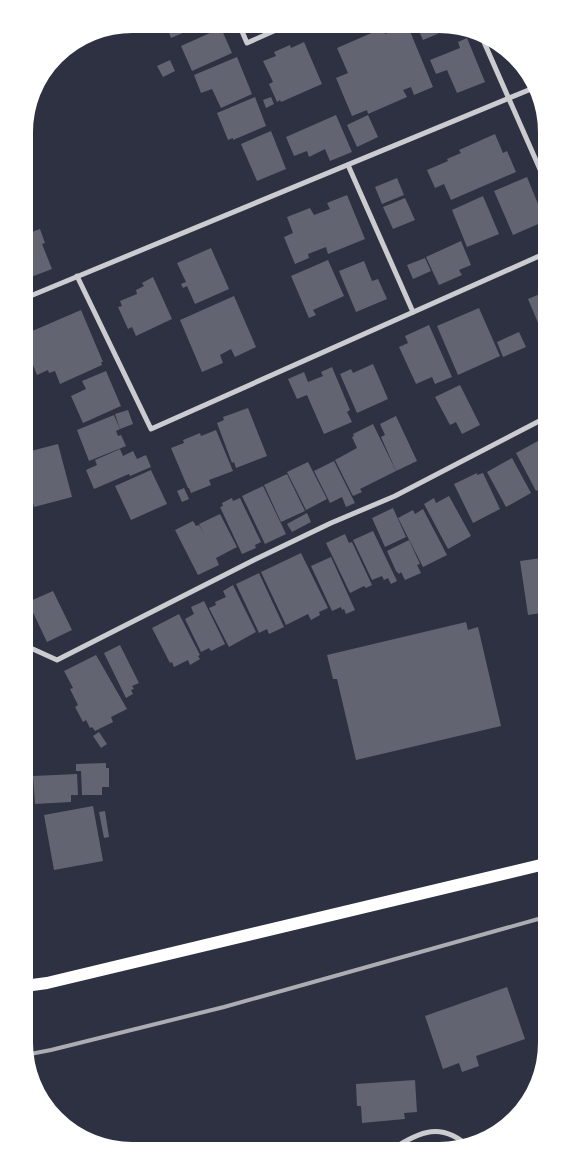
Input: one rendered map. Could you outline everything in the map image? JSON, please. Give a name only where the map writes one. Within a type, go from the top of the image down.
[{"type":"main road","points":[[30,985],[75,976],[541,865]]},
{"type":"street","points":[[241,30],[247,43],[276,30]]},
{"type":"street","points":[[484,41],[541,171]]},
{"type":"street","points":[[30,296],[531,89]]},
{"type":"street","points":[[348,165],[413,312]]},
{"type":"street","points":[[77,276],[151,429],[541,255]]},
{"type":"street","points":[[30,648],[57,660],[256,559],[331,523],[395,496],[541,420]]},
{"type":"street","points":[[399,1145],[423,1132],[444,1131],[464,1142]]},
{"type":"building","points":[[168,30],[190,30],[171,38]]},
{"type":"building","points":[[217,30],[222,30],[232,53],[192,71],[181,46]]},
{"type":"building","points":[[378,30],[384,30],[385,34],[394,30],[409,30],[433,87],[414,95],[411,87],[403,90],[407,97],[368,114],[367,110],[352,116],[336,78],[348,73],[337,48]]},
{"type":"building","points":[[418,30],[446,30],[423,40]]},
{"type":"building","points":[[467,38],[485,82],[457,93],[447,70],[436,74],[430,60],[460,48],[458,42]]},
{"type":"building","points":[[304,42],[322,84],[277,102],[269,84],[273,82],[263,61],[276,56],[274,52],[290,45],[291,48]]},
{"type":"building","points":[[237,57],[252,94],[221,108],[212,89],[201,93],[194,75]]},
{"type":"building","points":[[170,60],[175,71],[163,77],[157,66]]},
{"type":"building","points":[[255,97],[266,126],[233,140],[233,138],[228,140],[217,113]]},
{"type":"building","points":[[271,97],[274,104],[266,108],[263,100]]},
{"type":"building","points":[[336,115],[352,152],[330,161],[325,149],[309,157],[307,151],[294,156],[286,137]]},
{"type":"building","points":[[368,115],[378,137],[357,147],[347,125]]},
{"type":"building","points":[[271,131],[286,169],[257,181],[241,144]]},
{"type":"building","points":[[495,134],[503,153],[507,151],[516,172],[451,200],[444,184],[435,188],[427,170],[461,153],[459,150]]},
{"type":"building","points":[[527,177],[541,211],[541,223],[513,235],[494,191]]},
{"type":"building","points":[[397,178],[404,195],[382,204],[375,187]]},
{"type":"building","points":[[347,195],[365,239],[328,254],[326,247],[308,254],[309,258],[295,264],[284,237],[293,233],[287,217],[310,208],[314,215],[330,209],[327,203]]},
{"type":"building","points":[[483,196],[499,234],[467,247],[452,210]]},
{"type":"building","points":[[405,198],[415,220],[393,229],[383,207]]},
{"type":"building","points":[[40,229],[45,243],[42,244],[52,269],[30,277],[30,233]]},
{"type":"building","points":[[461,241],[471,265],[459,270],[462,275],[439,285],[426,257]]},
{"type":"building","points":[[211,248],[229,289],[195,304],[187,286],[183,288],[181,284],[186,282],[177,263]]},
{"type":"building","points":[[425,258],[431,271],[413,279],[407,265]]},
{"type":"building","points":[[328,260],[344,296],[313,310],[316,315],[309,318],[291,276]]},
{"type":"building","points":[[364,261],[372,281],[378,279],[387,299],[356,312],[339,271]]},
{"type":"building","points":[[153,277],[172,319],[136,336],[132,327],[128,329],[118,307],[122,306],[120,301],[137,294],[136,290],[144,286],[142,283]]},
{"type":"building","points":[[541,294],[541,330],[528,299]]},
{"type":"building","points":[[234,296],[256,347],[235,357],[231,349],[220,355],[223,363],[202,372],[180,320]]},
{"type":"building","points":[[479,308],[500,356],[458,375],[437,326]]},
{"type":"building","points":[[81,310],[103,362],[101,362],[102,365],[60,384],[55,371],[49,373],[48,370],[37,375],[30,358],[30,332]]},
{"type":"building","points":[[429,325],[452,377],[435,384],[432,377],[416,384],[399,347],[408,343],[405,336]]},
{"type":"building","points":[[519,332],[526,347],[503,357],[497,342]]},
{"type":"building","points":[[373,364],[388,399],[357,413],[340,374],[351,369],[353,373]]},
{"type":"building","points":[[332,367],[350,410],[347,412],[352,422],[324,434],[307,395],[297,399],[288,379],[304,372],[308,382],[323,376],[321,372]]},
{"type":"building","points":[[106,371],[121,406],[83,423],[71,396],[86,389],[82,381]]},
{"type":"building","points":[[460,385],[480,425],[462,434],[456,422],[450,425],[435,397]]},
{"type":"building","points":[[248,408],[267,456],[236,468],[234,462],[232,463],[217,423],[224,420],[223,417]]},
{"type":"building","points":[[128,410],[133,424],[120,429],[115,414]]},
{"type":"building","points":[[114,415],[120,429],[116,431],[118,436],[121,435],[126,446],[89,461],[77,430]]},
{"type":"building","points":[[396,416],[417,461],[396,471],[381,437],[385,435],[380,424]]},
{"type":"building","points":[[373,424],[396,471],[360,489],[362,492],[353,496],[335,460],[357,448],[352,437],[354,436],[353,434]]},
{"type":"building","points":[[216,430],[233,471],[209,480],[211,485],[191,493],[171,448],[184,443],[183,440],[200,433],[201,436]]},
{"type":"building","points":[[538,441],[541,446],[541,488],[536,491],[516,453]]},
{"type":"building","points":[[58,444],[72,497],[34,507],[30,491],[30,451]]},
{"type":"building","points":[[120,449],[123,456],[133,451],[137,459],[146,455],[151,467],[94,489],[86,470],[97,465],[95,460]]},
{"type":"building","points":[[512,458],[531,493],[506,507],[487,472]]},
{"type":"building","points":[[334,461],[355,503],[346,507],[342,497],[330,503],[314,471]]},
{"type":"building","points":[[308,462],[327,499],[306,510],[287,472]]},
{"type":"building","points":[[151,470],[167,504],[131,520],[115,486]]},
{"type":"building","points":[[477,473],[477,475],[483,473],[500,509],[473,523],[454,484]]},
{"type":"building","points":[[287,474],[305,511],[281,522],[264,485]]},
{"type":"building","points":[[263,486],[286,534],[265,544],[242,496]]},
{"type":"building","points":[[184,488],[189,499],[182,502],[177,491]]},
{"type":"building","points":[[449,496],[471,536],[448,549],[424,504],[434,498],[436,503]]},
{"type":"building","points":[[232,498],[233,501],[240,498],[261,542],[255,545],[256,548],[242,554],[220,507],[223,506],[222,503]]},
{"type":"building","points":[[393,508],[406,537],[385,547],[372,518]]},
{"type":"building","points":[[423,509],[447,555],[423,567],[398,518],[413,510],[415,514]]},
{"type":"building","points":[[307,513],[311,522],[292,532],[287,524]]},
{"type":"building","points":[[220,514],[237,547],[216,558],[219,565],[198,575],[175,530],[193,521],[196,526],[199,525],[204,534],[199,524]]},
{"type":"building","points":[[373,531],[397,581],[391,584],[388,578],[384,580],[382,576],[372,580],[353,540]]},
{"type":"building","points":[[345,534],[349,543],[352,542],[372,585],[366,588],[364,586],[350,593],[326,543]]},
{"type":"building","points":[[409,540],[420,564],[417,565],[421,573],[405,580],[401,572],[399,574],[396,571],[387,551]]},
{"type":"building","points":[[301,553],[328,608],[319,612],[320,615],[311,620],[308,614],[286,625],[261,572]]},
{"type":"building","points":[[331,557],[355,610],[346,614],[341,607],[332,611],[311,566]]},
{"type":"building","points":[[541,558],[541,613],[528,615],[520,561]]},
{"type":"building","points":[[259,573],[284,627],[269,634],[267,629],[259,633],[236,584]]},
{"type":"building","points":[[233,585],[256,632],[229,647],[209,608],[216,605],[215,602],[226,597],[223,591]]},
{"type":"building","points":[[53,591],[72,630],[47,642],[30,606],[30,601]]},
{"type":"building","points":[[204,601],[225,644],[211,651],[209,648],[201,652],[185,619],[194,614],[191,607]]},
{"type":"building","points":[[179,614],[200,655],[198,656],[200,659],[190,665],[188,660],[174,667],[172,662],[170,663],[152,628]]},
{"type":"building","points":[[466,622],[468,630],[478,627],[501,726],[356,760],[337,679],[333,679],[327,655]]},
{"type":"building","points":[[120,645],[139,683],[132,686],[134,689],[131,690],[133,694],[126,698],[104,653]]},
{"type":"building","points":[[96,655],[127,709],[111,717],[113,722],[95,731],[92,727],[90,728],[86,720],[83,722],[75,707],[78,705],[70,689],[73,688],[64,671]]},
{"type":"building","points":[[99,732],[107,744],[101,748],[93,736]]},
{"type":"building","points":[[106,763],[106,768],[109,768],[109,787],[102,787],[102,795],[82,795],[81,771],[76,771],[76,764]]},
{"type":"building","points":[[77,774],[78,795],[71,795],[71,802],[35,804],[33,776]]},
{"type":"building","points":[[30,776],[33,806],[30,806]]},
{"type":"building","points":[[93,806],[103,861],[54,870],[44,815]]},
{"type":"building","points":[[105,811],[109,837],[104,838],[99,812]]},
{"type":"building","points":[[507,987],[525,1039],[476,1056],[479,1066],[462,1072],[459,1063],[443,1069],[425,1016]]},
{"type":"building","points":[[415,1080],[417,1112],[404,1113],[405,1119],[362,1123],[361,1106],[357,1106],[356,1084]]},
{"type":"railway","points":[[31,1054],[224,1007],[541,918]]}]
